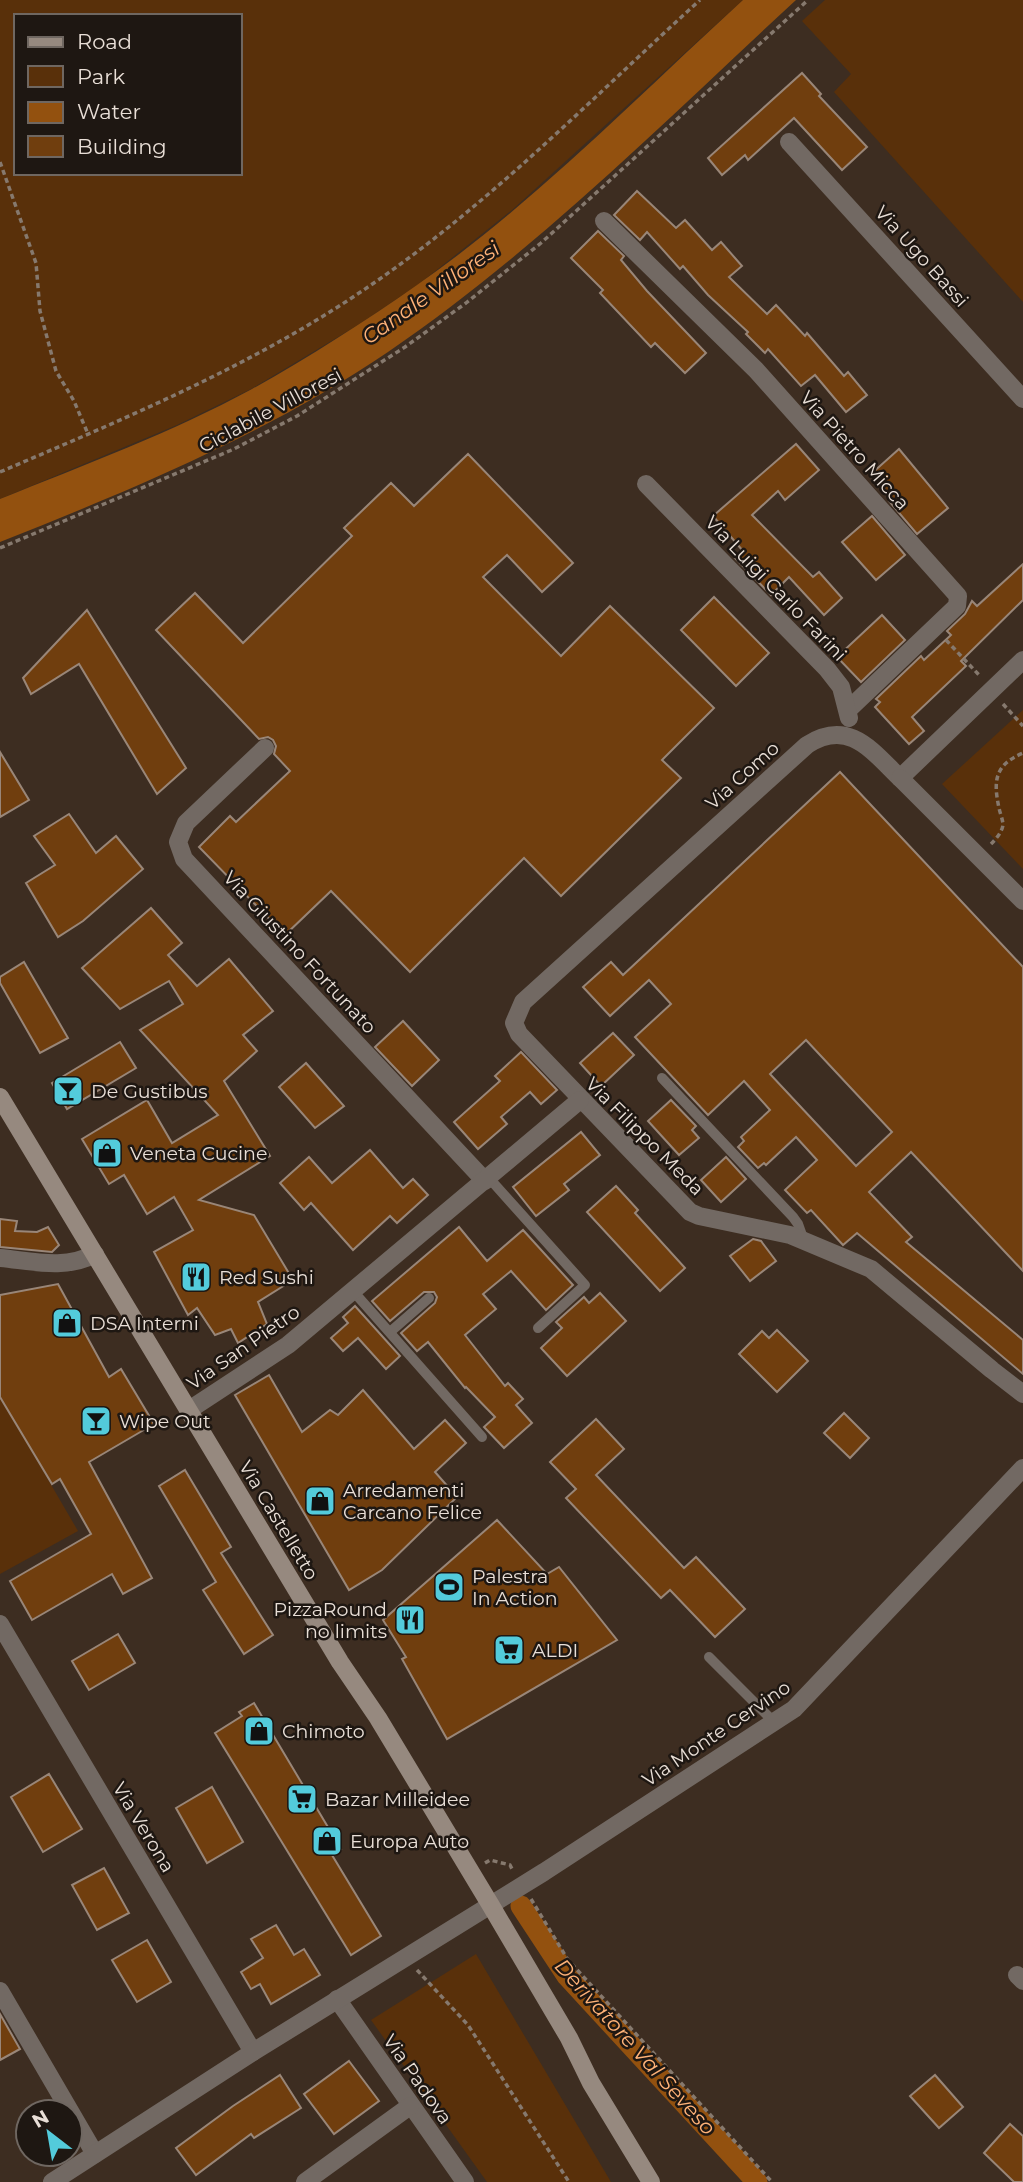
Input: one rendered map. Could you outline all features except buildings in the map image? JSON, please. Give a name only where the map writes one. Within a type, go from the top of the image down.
[{"type":"main road","name":"Via Castelletto","points":[[0,1097],[332,1650],[378,1718],[569,2038],[591,2083],[651,2182]]},
{"type":"street","name":"Via Ugo Bassi","points":[[789,142],[1023,398]]},
{"type":"street","name":"Via Pietro Micca","points":[[604,221],[756,370],[958,596],[957,606],[935,629],[848,710]]},
{"type":"street","name":"Via Luigi Carlo Farini","points":[[646,484],[827,669],[841,687],[848,710],[850,735]]},
{"type":"street","points":[[900,778],[1023,660]]},
{"type":"street","points":[[850,735],[870,749],[1023,901]]},
{"type":"street","name":"Via Como","points":[[519,1034],[514,1023],[523,1002],[800,751],[824,737],[850,735]]},
{"type":"street","name":"Via Giustino Fortunato","points":[[265,748],[186,823],[178,842],[184,859],[487,1180]]},
{"type":"street","name":"Via Filippo Meda","points":[[519,1034],[690,1212],[790,1235],[871,1269],[1023,1394]]},
{"type":"street","name":"Via San Pietro","points":[[188,1410],[288,1345],[580,1100]]},
{"type":"street","points":[[0,1258],[68,1264],[94,1254]]},
{"type":"street","name":"Via Monte Cervino","points":[[52,2182],[775,1723],[812,1692],[1023,1468]]},
{"type":"street","name":"Via Verona","points":[[0,1624],[253,2052]]},
{"type":"street","points":[[0,1991],[95,2154]]},
{"type":"street","name":"Via Padova","points":[[342,1996],[410,2106],[465,2182]]},
{"type":"street","points":[[305,2182],[410,2106]]},
{"type":"lane","points":[[662,1078],[793,1217],[804,1241]]},
{"type":"lane","points":[[487,1180],[585,1285],[538,1328]]},
{"type":"lane","points":[[354,1291],[482,1437]]},
{"type":"lane","points":[[390,1332],[429,1298]]},
{"type":"lane","points":[[709,1657],[775,1723]]},
{"type":"path","points":[[0,472],[231,369],[367,288],[422,248],[502,181],[700,0]]},
{"type":"path","name":"Ciclabile Villoresi","points":[[0,548],[234,449],[298,416],[405,347],[467,303],[541,243],[808,0]]},
{"type":"path","points":[[0,162],[36,263],[40,311],[56,370],[74,401],[88,434]]},
{"type":"path","points":[[935,629],[1023,726]]},
{"type":"path","points":[[981,857],[998,836],[1003,824],[995,791],[999,771],[1005,763],[1023,753]]},
{"type":"path","points":[[406,1959],[468,2025],[569,2182]]},
{"type":"path","points":[[568,1960],[772,2182]]},
{"type":"green space","points":[[0,0],[743,0],[512,210],[419,284],[358,325],[251,389],[177,425],[0,499]]},
{"type":"green space","points":[[825,0],[1023,0],[1023,302],[834,92],[851,74],[802,21]]},
{"type":"green space","points":[[1023,710],[1023,869],[942,784]]},
{"type":"green space","points":[[0,1397],[78,1531],[0,1574]]},
{"type":"green space","points":[[476,1954],[611,2182],[487,2182],[371,2020]]},
{"type":"water","name":"Canale Villoresi","points":[[743,0],[796,0],[548,228],[443,313],[342,381],[248,434],[150,480],[0,542],[0,499],[127,448],[252,389],[356,326],[460,254],[543,185]]},
{"type":"waterway","name":"Derivatore Val Seveso","points":[[521,1906],[567,1976],[757,2182]]},
{"type":"place","name":"De Gustibus","points":[[68,1091]]},
{"type":"place","name":"Veneta Cucine","points":[[107,1153]]},
{"type":"place","name":"Red Sushi","points":[[196,1277]]},
{"type":"place","name":"DSA Interni","points":[[67,1323]]},
{"type":"place","name":"Wipe Out","points":[[96,1421]]},
{"type":"place","name":"Arredamenti Carcano Felice","points":[[320,1501]]},
{"type":"place","name":"Palestra In Action","points":[[449,1587]]},
{"type":"place","name":"PizzaRound no limits","points":[[410,1620]]},
{"type":"place","name":"ALDI","points":[[509,1650]]},
{"type":"place","name":"Chimoto","points":[[259,1731]]},
{"type":"place","name":"Bazar Milleidee","points":[[302,1799]]},
{"type":"place","name":"Europa Auto","points":[[327,1841]]}]
